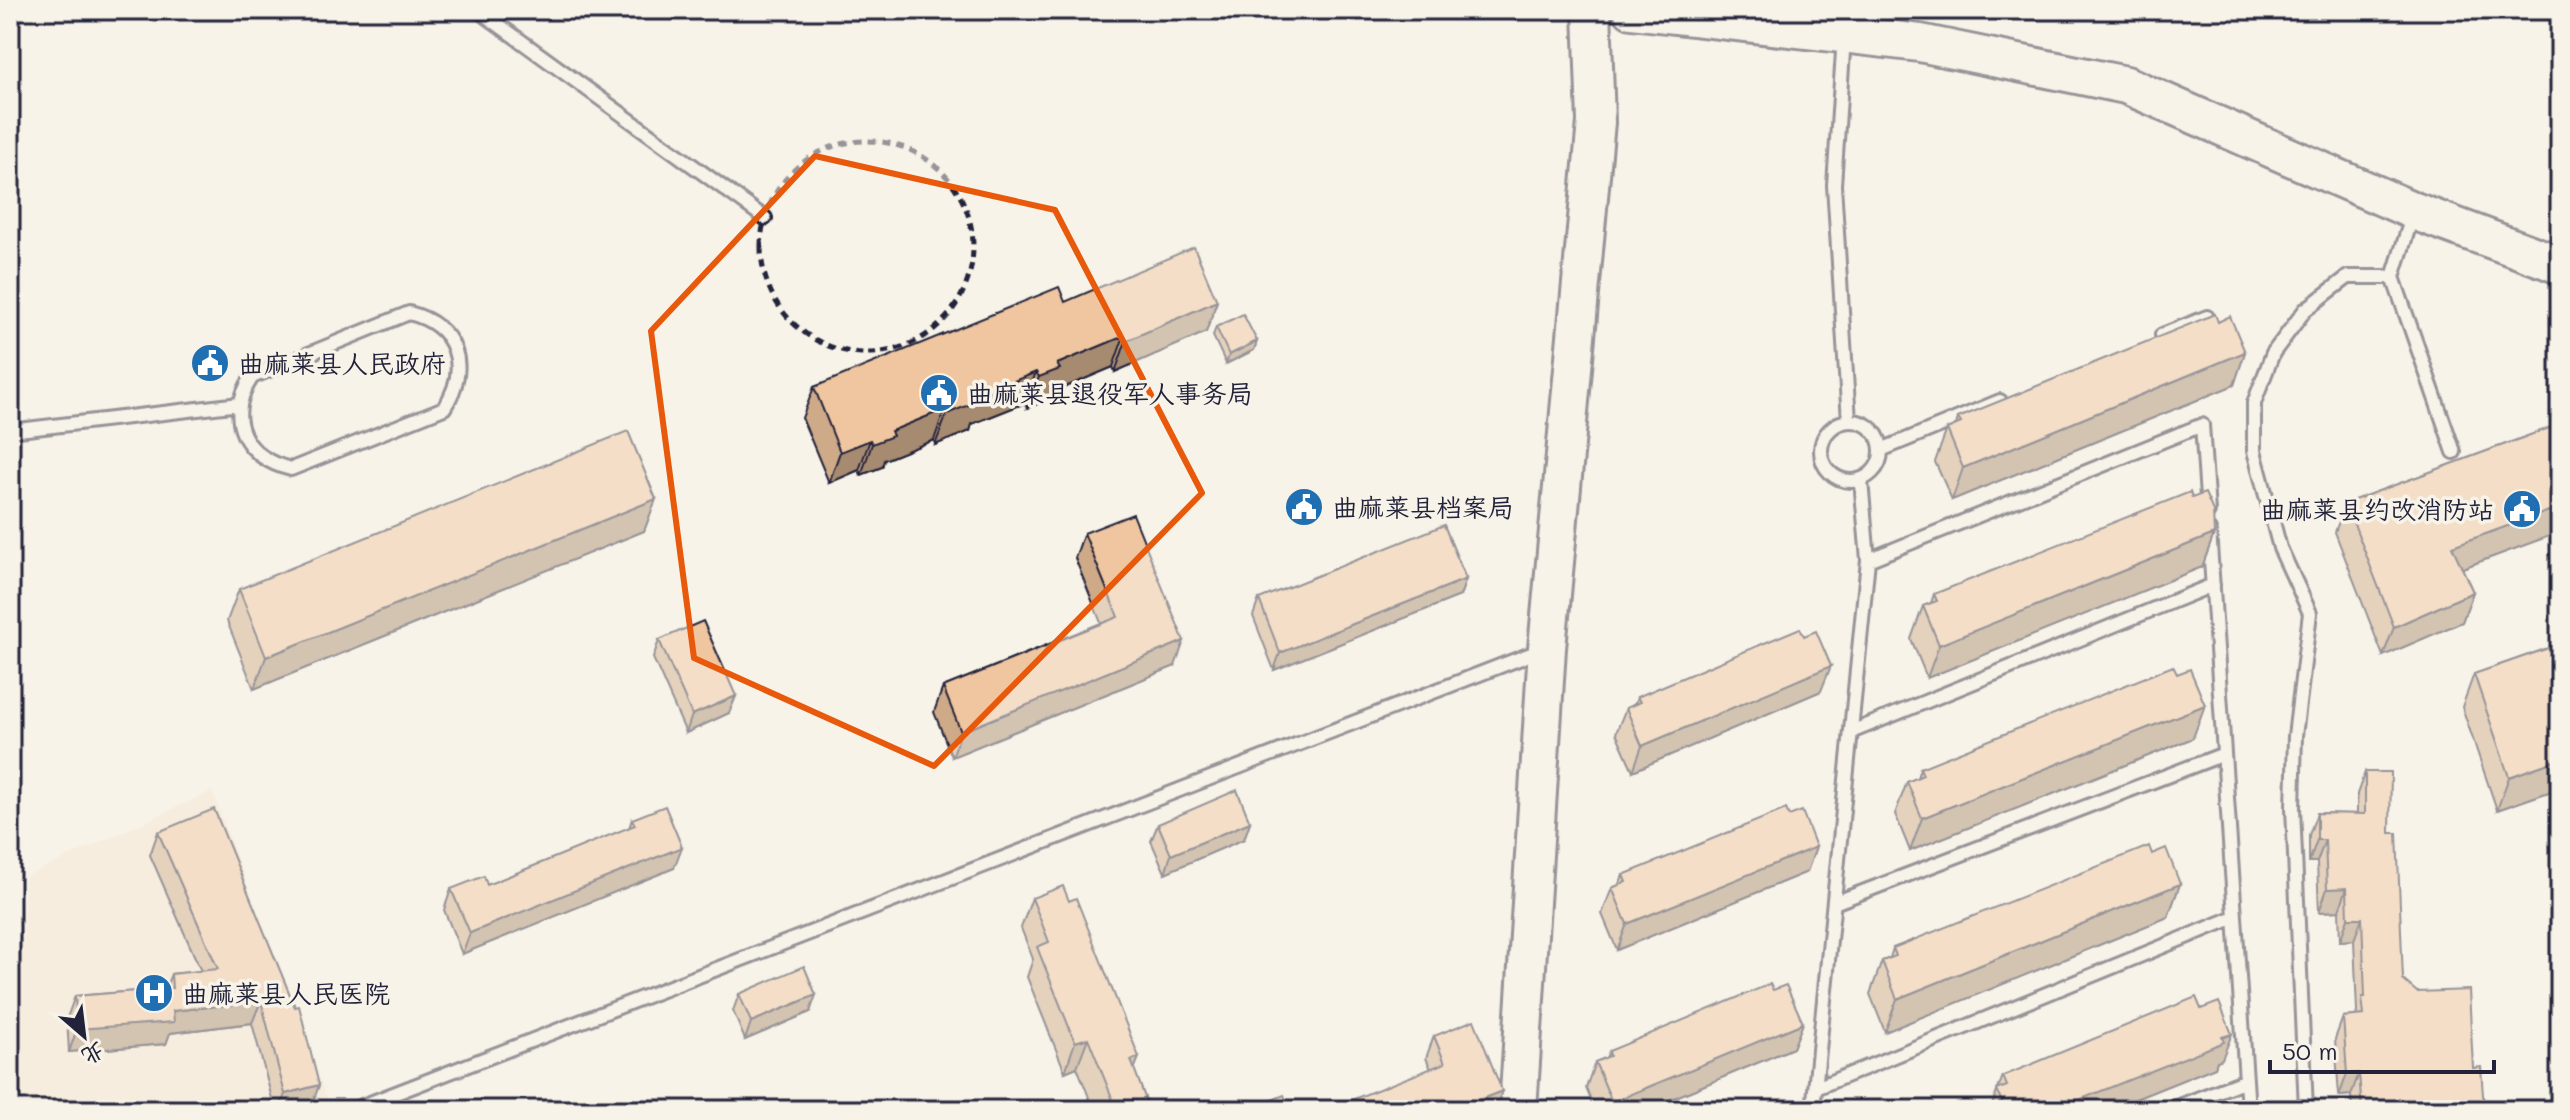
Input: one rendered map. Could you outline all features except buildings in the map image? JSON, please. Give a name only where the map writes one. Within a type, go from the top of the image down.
[{"type":"street","points":[[1518,1110],[1547,648],[1596,122],[1592,10]]},
{"type":"street","points":[[1632,10],[1920,43],[2126,85],[2414,211],[2560,265]]},
{"type":"lane","points":[[478,10],[765,218]]},
{"type":"lane","points":[[1844,35],[1834,185],[1849,421]]},
{"type":"lane","points":[[2414,211],[2393,277],[2454,452]]},
{"type":"lane","points":[[2306,1110],[2293,808],[2295,736],[2310,613],[2280,548],[2254,451],[2254,403],[2273,353],[2305,310],[2348,277],[2393,277]]},
{"type":"lane","points":[[409,313],[423,317],[447,335],[458,363],[453,394],[444,408],[291,469],[275,466],[250,447],[242,432],[240,404],[252,377],[409,313]]},
{"type":"lane","points":[[2148,341],[2207,317]]},
{"type":"lane","points":[[1881,450],[2014,395]]},
{"type":"lane","points":[[10,431],[240,404]]},
{"type":"lane","points":[[1849,421],[1864,423],[1874,430],[1881,450],[1878,464],[1861,480],[1849,482],[1837,479],[1828,471],[1820,449],[1830,428],[1849,421]]},
{"type":"lane","points":[[1868,560],[2202,425],[2248,1110]]},
{"type":"lane","points":[[1813,1110],[1868,560],[1861,480]]},
{"type":"lane","points":[[1851,732],[2213,585]]},
{"type":"lane","points":[[352,1110],[1547,648]]},
{"type":"lane","points":[[1834,903],[2224,754]]},
{"type":"lane","points":[[1816,1088],[2235,917]]},
{"type":"lane","points":[[2169,1110],[2246,1080]]},
{"type":"path","points":[[863,141],[906,148],[943,173],[966,210],[972,232],[969,276],[948,314],[932,330],[913,342],[870,353],[848,351],[807,335],[790,321],[772,293],[761,262],[765,218],[785,179],[820,152],[863,141]]},
{"type":"highlighted area","points":[[815,156],[1055,210],[1202,493],[934,766],[694,658],[651,331]]},
{"type":"shaded area","name":"曲麻莱县人民医院","points":[[212,791],[331,1110],[15,1110],[26,876]]},
{"type":"place","name":"曲麻莱县人民政府","points":[[210,363]]},
{"type":"place","name":"曲麻莱县退役军人事务局","points":[[939,393]]},
{"type":"place","name":"曲麻莱县档案局","points":[[1304,507]]},
{"type":"place","name":"曲麻莱县约改消防站","points":[[2522,509]]},
{"type":"place","name":"曲麻莱县人民医院","points":[[154,993]]}]
